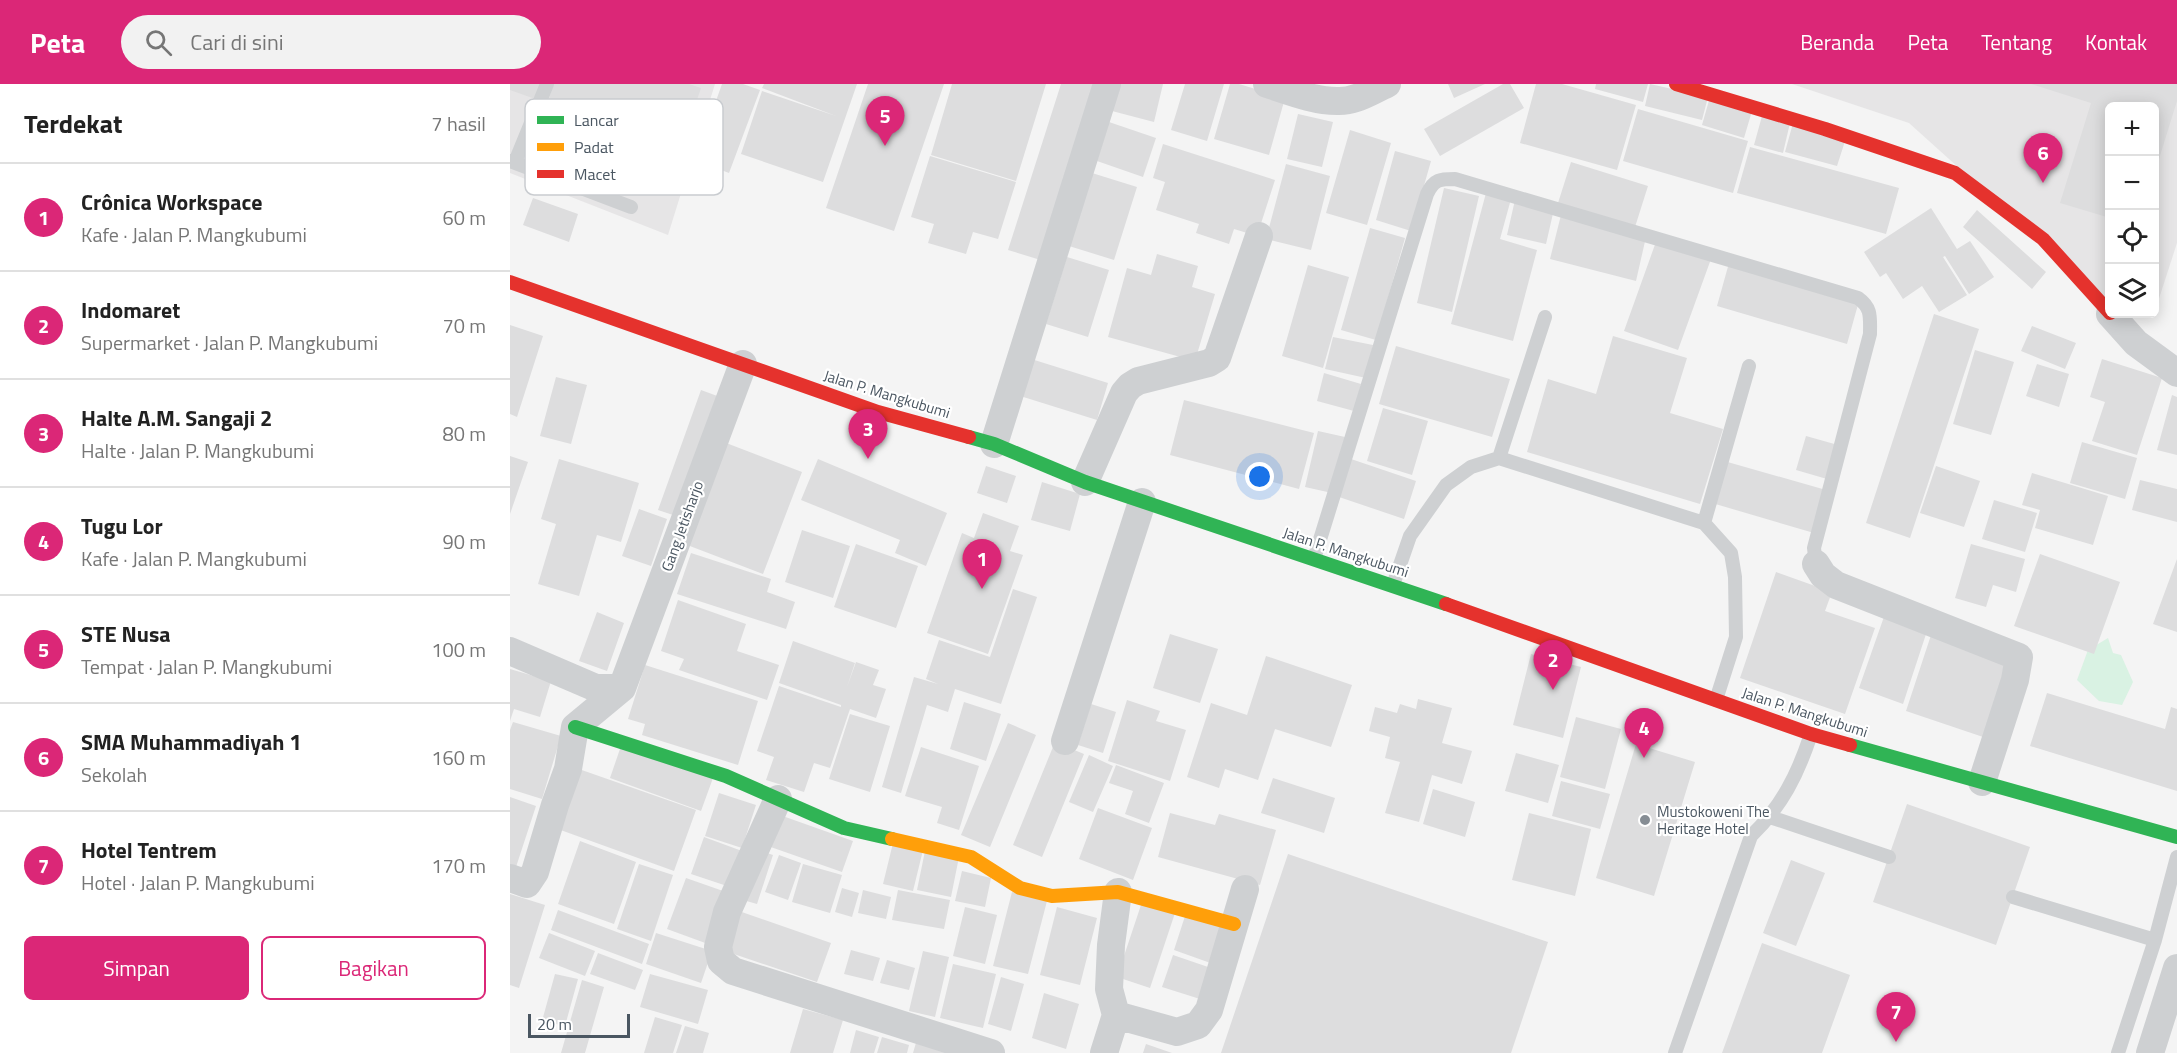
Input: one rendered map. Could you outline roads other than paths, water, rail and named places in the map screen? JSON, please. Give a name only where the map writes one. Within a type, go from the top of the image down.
[{"type":"main road","points":[[1676,84],[1825,129],[1954,173],[2043,239],[2105,307]]},
{"type":"main road","name":"Jalan P. Mangkubumi","points":[[510,282],[878,412],[994,444],[1085,482],[1393,585],[1810,734],[2177,837]]},
{"type":"main road","points":[[575,728],[726,776],[844,828],[971,857],[1020,888],[1052,896],[1118,892],[1234,924]]},
{"type":"street","points":[[994,444],[1107,84]]},
{"type":"street","points":[[1267,84],[1308,96],[1338,101],[1359,97],[1387,84]]},
{"type":"street","points":[[1085,482],[1124,393],[1130,386],[1138,381],[1209,363],[1217,358],[1259,236]]},
{"type":"street","points":[[2114,318],[2136,343],[2177,373]]},
{"type":"street","name":"Gang Jetisharjo","points":[[575,728],[622,688],[742,364]]},
{"type":"street","points":[[1065,741],[1142,502]]},
{"type":"street","points":[[1816,564],[1823,575],[1836,585],[2019,657],[1982,782]]},
{"type":"street","points":[[510,651],[596,688],[622,688]]},
{"type":"street","points":[[514,880],[527,884],[536,872],[568,769],[575,728]]},
{"type":"street","points":[[778,799],[727,912],[718,947],[721,962],[733,970],[991,1053]]},
{"type":"street","points":[[1116,1015],[1177,1032],[1198,1025],[1209,1010],[1245,889]]},
{"type":"street","points":[[1104,1053],[1116,1015],[1109,989],[1111,945],[1118,892]]},
{"type":"street","points":[[2150,1053],[2177,968]]},
{"type":"lane","points":[[541,99],[548,84]]},
{"type":"lane","points":[[512,161],[525,133]]},
{"type":"lane","points":[[1314,559],[1427,194],[1432,183],[1440,179],[1455,179],[1858,298],[1867,304],[1870,334],[1814,548],[1816,564]]},
{"type":"lane","points":[[600,195],[631,207]]},
{"type":"lane","points":[[1499,458],[1545,317]]},
{"type":"lane","points":[[1704,523],[1749,366]]},
{"type":"lane","points":[[1393,585],[1410,536],[1446,485],[1471,467],[1499,458],[1704,523],[1731,553],[1735,576],[1736,637],[1716,700]]},
{"type":"lane","points":[[1675,1053],[1751,836],[1770,817],[1800,767],[1810,734]]},
{"type":"lane","points":[[1770,817],[1889,857]]},
{"type":"lane","points":[[2118,1053],[2155,940],[2177,857]]},
{"type":"lane","points":[[2013,897],[2155,940]]},
{"type":"place","name":"STE Nusa","points":[[885,146]]},
{"type":"place","name":"SMA Muhammadiyah 1","points":[[2043,183]]},
{"type":"place","name":"Halte A.M. Sangaji 2","points":[[868,459]]},
{"type":"place","name":"Crônica Workspace","points":[[982,589]]},
{"type":"place","name":"Indomaret","points":[[1553,690]]},
{"type":"place","name":"Tugu Lor","points":[[1644,758]]},
{"type":"place","name":"Mustokoweni The Heritage Hotel","points":[[1645,820]]},
{"type":"place","name":"Hotel Tentrem","points":[[1896,1042]]}]
